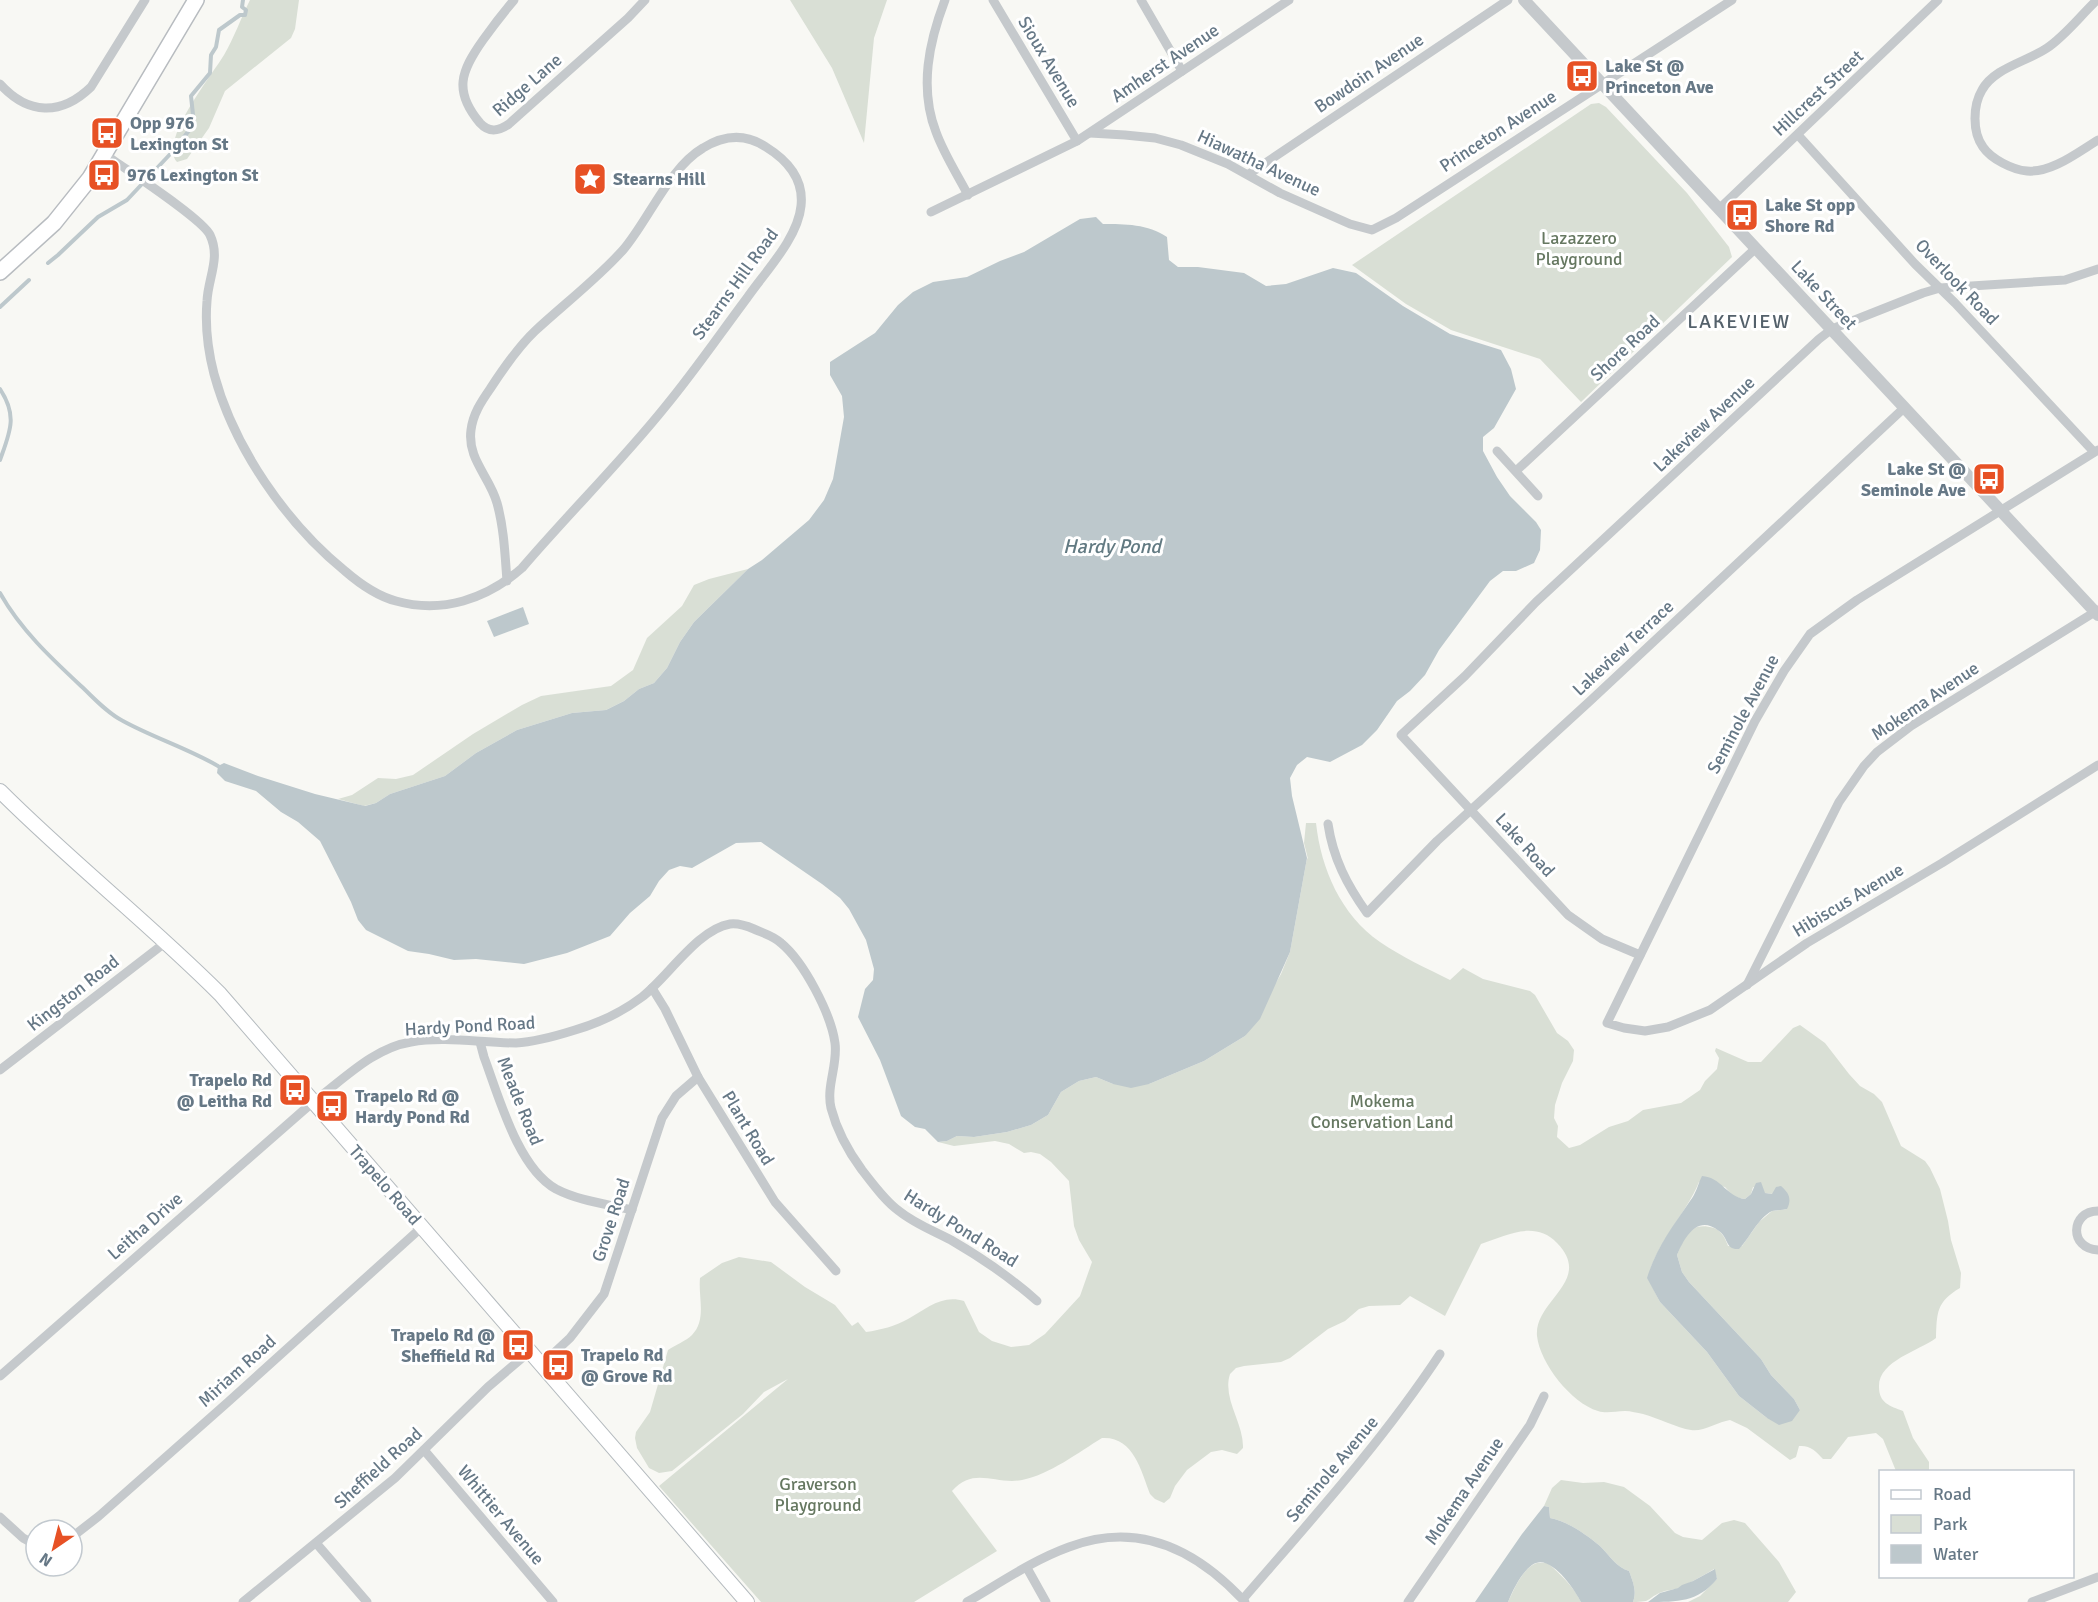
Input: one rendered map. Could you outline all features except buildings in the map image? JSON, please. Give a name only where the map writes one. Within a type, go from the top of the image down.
[{"type":"main road","points":[[0,272],[54,223],[73,201],[106,155],[196,0]]},
{"type":"main road","name":"Trapelo Road","points":[[0,791],[220,994],[747,1602]]},
{"type":"street","points":[[0,85],[22,102],[49,109],[67,105],[80,98],[91,87],[146,0]]},
{"type":"street","name":"Ridge Lane","points":[[514,0],[471,56],[462,82],[465,97],[474,114],[482,126],[490,130],[500,130],[509,124],[628,18],[645,0]]},
{"type":"street","points":[[945,0],[929,50],[928,104],[935,131],[968,195]]},
{"type":"street","name":"Sioux Avenue","points":[[993,0],[1077,141]]},
{"type":"street","points":[[1141,0],[1182,71]]},
{"type":"street","name":"Amherst Avenue","points":[[1090,133],[1289,0]]},
{"type":"street","name":"Bowdoin Avenue","points":[[1249,174],[1508,0]]},
{"type":"street","name":"Lake Street","points":[[1524,0],[2097,613]]},
{"type":"street","name":"Princeton Avenue","points":[[1372,230],[1396,218],[1732,0]]},
{"type":"street","name":"Hillcrest Street","points":[[1719,209],[1938,0]]},
{"type":"street","points":[[2097,0],[2049,47],[2001,70],[1989,80],[1981,91],[1976,105],[1976,121],[1982,147],[2010,166],[2026,171],[2043,169],[2063,161],[2098,140]]},
{"type":"street","points":[[931,212],[1090,133]]},
{"type":"street","name":"Hiawatha Avenue","points":[[1090,133],[1125,135],[1181,145],[1220,160],[1290,197],[1350,224],[1372,230]]},
{"type":"street","name":"Overlook Road","points":[[1798,135],[2096,451]]},
{"type":"street","name":"Stearns Hill Road","points":[[106,155],[189,214],[209,232],[215,251],[207,300],[207,330],[213,372],[223,403],[240,437],[281,506],[313,542],[363,586],[395,601],[424,606],[453,603],[487,594],[507,581],[522,568],[665,406],[763,275],[797,225],[802,205],[800,184],[788,164],[752,139],[736,136],[701,149],[676,174],[624,248],[595,279],[533,333],[498,375],[477,409],[471,430],[471,450],[493,491],[498,506],[507,581]]},
{"type":"street","name":"Shore Road","points":[[1516,471],[1756,248]]},
{"type":"street","name":"Lakeview Avenue","points":[[1401,735],[1465,676],[1536,602],[1832,329],[1940,288],[2065,280],[2098,269]]},
{"type":"street","name":"Lakeview Terrace","points":[[1328,824],[1338,865],[1351,890],[1367,913],[1420,858],[1904,408]]},
{"type":"street","points":[[1497,451],[1538,496]]},
{"type":"street","name":"Seminole Avenue","points":[[1607,1023],[1755,721],[1798,648],[1810,634],[1857,600],[2096,451]]},
{"type":"street","name":"Mokema Avenue","points":[[1746,987],[1839,802],[1864,766],[1877,752],[1911,726],[2097,613]]},
{"type":"street","name":"Lake Road","points":[[1401,735],[1568,915],[1602,939],[1640,955]]},
{"type":"street","name":"Hibiscus Avenue","points":[[1607,1023],[1624,1028],[1645,1030],[1668,1027],[1710,1010],[1807,943],[1952,857],[2098,765]]},
{"type":"street","name":"Hardy Pond Road","points":[[314,1102],[342,1078],[389,1048],[410,1042],[519,1043],[554,1037],[620,1012],[652,988],[699,942],[719,927],[732,924],[748,927],[781,942],[800,964],[814,987],[835,1042],[835,1067],[830,1083],[830,1106],[843,1143],[850,1153],[896,1210],[973,1253],[1015,1282],[1037,1301]]},
{"type":"street","name":"Kingston Road","points":[[0,1071],[166,942]]},
{"type":"street","name":"Plant Road","points":[[652,988],[665,1009],[698,1077],[776,1202],[836,1271]]},
{"type":"street","name":"Meade Road","points":[[480,1042],[524,1157],[538,1175],[555,1188],[577,1197],[632,1210]]},
{"type":"street","name":"Grove Road","points":[[541,1365],[570,1338],[604,1294],[662,1118],[676,1096],[698,1077]]},
{"type":"street","name":"Leitha Drive","points":[[0,1376],[314,1102]]},
{"type":"street","points":[[2098,1211],[2087,1213],[2081,1218],[2076,1230],[2082,1244],[2087,1248],[2098,1250]]},
{"type":"street","name":"Miriam Road","points":[[84,1528],[228,1402],[422,1227]]},
{"type":"street","name":"Sheffield Road","points":[[243,1602],[395,1478],[488,1387],[529,1352]]},
{"type":"street","name":"Seminole Avenue","points":[[1244,1601],[1373,1447],[1440,1354]]},
{"type":"street","name":"Mokema Avenue","points":[[1408,1602],[1530,1425],[1544,1396]]},
{"type":"street","name":"Whittier Avenue","points":[[424,1450],[554,1602]]},
{"type":"street","points":[[0,1517],[24,1539]]},
{"type":"street","points":[[968,1602],[1068,1546],[1105,1537],[1133,1537],[1170,1545],[1208,1568],[1244,1601]]},
{"type":"street","points":[[316,1543],[367,1602]]},
{"type":"street","points":[[1027,1568],[1046,1602]]},
{"type":"street","points":[[2032,1602],[2098,1577]]},
{"type":"green space","points":[[250,0],[299,0],[295,29],[291,38],[225,91],[209,128],[187,159],[177,162],[173,152],[180,125],[224,55]]},
{"type":"green space","points":[[790,0],[887,0],[874,38],[864,143],[832,68]]},
{"type":"green space","name":"Lazazzero Playground","points":[[1599,103],[1606,107],[1687,193],[1729,247],[1732,257],[1581,402],[1540,359],[1451,330],[1406,304],[1352,265],[1591,104]]},
{"type":"green space","points":[[748,569],[694,622],[680,642],[667,668],[654,683],[639,689],[624,701],[606,710],[572,713],[517,730],[476,753],[445,776],[390,794],[376,803],[364,806],[338,799],[352,795],[378,778],[396,779],[413,775],[473,734],[541,696],[611,686],[633,670],[647,638],[682,606],[694,585]]},
{"type":"green space","points":[[1306,823],[1316,823],[1323,857],[1335,890],[1354,918],[1380,942],[1450,980],[1463,968],[1483,979],[1530,991],[1535,995],[1557,1033],[1568,1041],[1574,1050],[1573,1061],[1562,1083],[1555,1105],[1554,1118],[1558,1126],[1557,1137],[1569,1148],[1580,1145],[1609,1127],[1628,1121],[1643,1110],[1681,1103],[1700,1090],[1717,1069],[1719,1058],[1715,1051],[1716,1048],[1748,1062],[1761,1062],[1793,1028],[1800,1025],[1825,1043],[1860,1086],[1882,1102],[1901,1146],[1925,1161],[1930,1168],[1940,1189],[1961,1273],[1960,1288],[1946,1298],[1939,1309],[1936,1338],[1892,1363],[1880,1378],[1881,1397],[1890,1405],[1903,1411],[1913,1438],[1929,1462],[1929,1470],[1896,1470],[1883,1439],[1876,1433],[1848,1437],[1831,1459],[1823,1459],[1812,1449],[1799,1446],[1796,1457],[1790,1460],[1747,1428],[1730,1420],[1700,1430],[1691,1430],[1643,1414],[1627,1411],[1601,1412],[1588,1407],[1558,1381],[1544,1358],[1537,1336],[1544,1312],[1566,1280],[1569,1268],[1567,1256],[1548,1236],[1540,1232],[1520,1231],[1481,1244],[1445,1316],[1410,1296],[1400,1305],[1369,1306],[1359,1309],[1345,1321],[1328,1329],[1290,1358],[1281,1362],[1236,1368],[1230,1374],[1228,1383],[1243,1448],[1237,1454],[1222,1450],[1211,1452],[1187,1470],[1175,1486],[1170,1498],[1164,1503],[1150,1494],[1139,1465],[1128,1449],[1113,1439],[1102,1438],[1063,1462],[1032,1477],[1012,1481],[977,1478],[968,1479],[960,1484],[952,1491],[997,1551],[914,1602],[761,1602],[659,1486],[788,1379],[764,1392],[743,1414],[672,1471],[659,1473],[649,1468],[637,1448],[635,1438],[636,1432],[650,1412],[668,1350],[687,1339],[697,1329],[701,1315],[700,1278],[722,1263],[739,1257],[771,1262],[835,1305],[852,1326],[858,1322],[866,1332],[898,1324],[941,1301],[956,1299],[964,1301],[979,1332],[992,1341],[1011,1347],[1029,1345],[1045,1334],[1080,1296],[1092,1262],[1074,1226],[1069,1181],[1040,1154],[1024,1153],[1009,1144],[995,1141],[954,1146],[938,1142],[957,1136],[974,1137],[1007,1132],[1031,1125],[1048,1115],[1061,1092],[1079,1081],[1096,1077],[1113,1084],[1149,1084],[1204,1061],[1245,1036],[1281,974],[1290,952],[1308,859],[1304,843]],"holes":[[[1699,1182],[1725,1187],[1734,1197],[1745,1199],[1751,1194],[1753,1187],[1763,1190],[1764,1193],[1773,1194],[1787,1209],[1772,1211],[1759,1222],[1742,1246],[1728,1246],[1717,1229],[1706,1226],[1694,1228],[1686,1236],[1677,1255],[1682,1272],[1689,1282],[1761,1359],[1771,1375],[1794,1399],[1800,1410],[1767,1418],[1739,1396],[1707,1352],[1660,1302],[1648,1278],[1664,1240]]]},
{"type":"green space","points":[[1561,1480],[1583,1483],[1604,1482],[1624,1487],[1650,1506],[1675,1533],[1683,1537],[1702,1540],[1722,1523],[1734,1520],[1745,1523],[1779,1562],[1796,1592],[1788,1602],[1688,1602],[1700,1596],[1717,1579],[1714,1569],[1676,1589],[1662,1592],[1647,1600],[1633,1602],[1635,1590],[1629,1571],[1617,1564],[1600,1546],[1583,1533],[1570,1525],[1550,1518],[1549,1507],[1544,1506],[1552,1488]]},
{"type":"green space","points":[[1537,1563],[1548,1563],[1562,1576],[1581,1602],[1508,1602],[1523,1574]]},
{"type":"water","name":"Hardy Pond","points":[[1096,217],[1103,224],[1144,227],[1167,237],[1169,260],[1178,267],[1198,267],[1244,273],[1266,286],[1286,284],[1333,268],[1356,273],[1403,306],[1450,334],[1501,350],[1511,369],[1516,389],[1494,428],[1483,437],[1483,451],[1510,496],[1541,530],[1540,550],[1534,563],[1516,571],[1503,571],[1490,581],[1439,650],[1425,675],[1397,701],[1377,730],[1362,745],[1330,762],[1307,757],[1297,765],[1290,778],[1307,858],[1290,952],[1260,1019],[1245,1036],[1204,1061],[1149,1084],[1131,1088],[1096,1077],[1079,1081],[1061,1092],[1048,1115],[1031,1125],[1007,1132],[974,1137],[957,1136],[938,1142],[925,1129],[915,1127],[901,1116],[880,1060],[858,1017],[865,989],[873,980],[874,969],[866,940],[849,909],[840,898],[822,884],[761,842],[736,843],[692,868],[680,866],[669,870],[650,896],[630,913],[610,936],[567,953],[524,964],[476,959],[454,960],[408,951],[366,930],[358,920],[320,841],[256,791],[225,781],[217,773],[218,766],[224,763],[315,794],[365,806],[376,803],[390,794],[445,776],[476,753],[517,730],[572,713],[606,710],[624,701],[639,689],[654,683],[667,668],[680,642],[694,622],[748,569],[809,520],[824,500],[833,479],[844,417],[842,396],[830,375],[830,362],[875,333],[898,305],[913,292],[933,282],[967,277],[1024,252],[1080,219]]},
{"type":"water","points":[[523,607],[529,624],[494,637],[487,621]]},
{"type":"water","points":[[1702,1176],[1709,1177],[1733,1195],[1745,1199],[1751,1194],[1756,1183],[1761,1182],[1765,1193],[1772,1194],[1776,1187],[1781,1186],[1789,1196],[1787,1209],[1767,1214],[1739,1249],[1731,1248],[1719,1231],[1705,1225],[1699,1226],[1688,1235],[1677,1255],[1682,1272],[1689,1282],[1761,1359],[1771,1375],[1794,1399],[1800,1410],[1792,1421],[1779,1425],[1739,1396],[1707,1352],[1660,1302],[1647,1278],[1660,1247],[1694,1195]]},
{"type":"water","points":[[1544,1506],[1549,1507],[1550,1518],[1570,1525],[1583,1533],[1600,1546],[1617,1564],[1629,1571],[1635,1590],[1633,1602],[1581,1602],[1561,1574],[1546,1563],[1539,1562],[1524,1572],[1508,1602],[1475,1602]]},
{"type":"water","points":[[1715,1569],[1717,1579],[1710,1587],[1695,1596],[1678,1601],[1648,1602],[1660,1593],[1678,1588]]},
{"type":"waterway","points":[[48,263],[98,217],[127,200],[174,150],[194,124],[191,96],[210,73],[211,55],[216,47],[219,30],[240,15],[245,15],[246,10],[242,7],[243,0]]},
{"type":"waterway","points":[[0,307],[29,280]]},
{"type":"waterway","points":[[0,389],[11,416],[9,432],[0,460]]},
{"type":"waterway","points":[[0,593],[17,619],[37,642],[106,710],[117,718],[218,766]]},
{"type":"place","name":"Lake St @ Princeton Ave","points":[[1582,76]]},
{"type":"place","name":"Opp 976 Lexington St","points":[[107,133]]},
{"type":"place","name":"976 Lexington St","points":[[104,175]]},
{"type":"place","name":"Stearns Hill","points":[[590,179]]},
{"type":"place","name":"Lake St opp Shore Rd","points":[[1742,215]]},
{"type":"place","name":"Lake St @ Seminole Ave","points":[[1989,479]]},
{"type":"place","name":"Trapelo Rd @ Leitha Rd","points":[[295,1090]]},
{"type":"place","name":"Trapelo Rd @ Hardy Pond Rd","points":[[332,1106]]},
{"type":"place","name":"Trapelo Rd @ Sheffield Rd","points":[[518,1345]]},
{"type":"place","name":"Trapelo Rd @ Grove Rd","points":[[558,1365]]},
{"type":"district","name":"LAKEVIEW","points":[[1739,321]]},
{"type":"park label","name":"Mokema Conservation Land","points":[[1382,1111]]},
{"type":"park label","name":"Graverson Playground","points":[[818,1494]]}]
